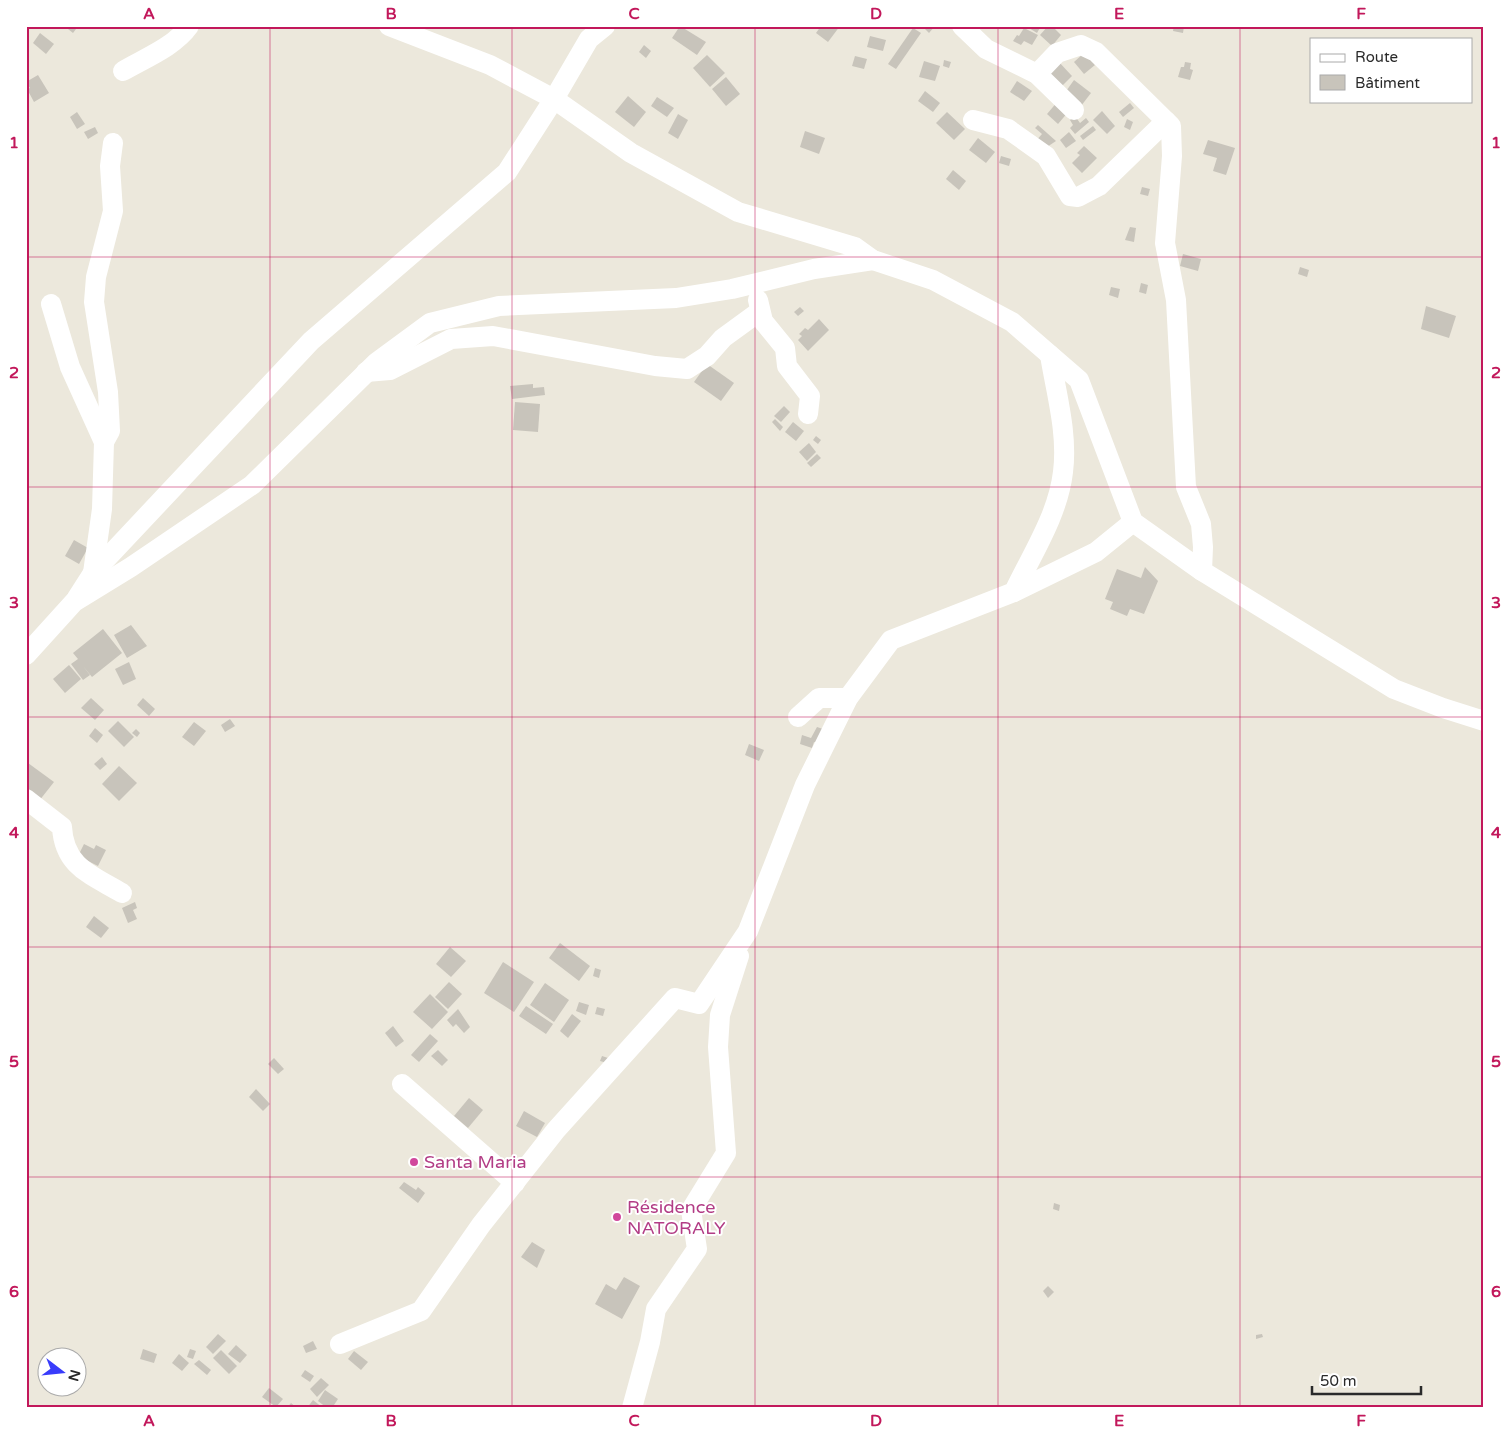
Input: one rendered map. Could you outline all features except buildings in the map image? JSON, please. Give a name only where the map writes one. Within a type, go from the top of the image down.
[{"type":"street","points":[[122,71],[160,51],[183,35],[189,26]]},
{"type":"street","points":[[389,26],[490,65],[554,99],[631,153],[738,212],[855,248],[874,260],[933,280],[1012,322],[1079,380],[1133,522],[1202,571],[1394,689],[1443,708],[1482,719]]},
{"type":"street","points":[[26,655],[74,602],[93,573],[311,341],[507,172],[554,99],[589,39],[605,26]]},
{"type":"street","points":[[962,26],[986,49],[1038,74],[1074,110]]},
{"type":"street","points":[[1038,74],[1057,53],[1081,45],[1096,52],[1171,126],[1172,156],[1165,243],[1176,300],[1186,487],[1201,524],[1203,547],[1202,571]]},
{"type":"street","points":[[973,120],[1008,129],[1046,156],[1070,196],[1078,198],[1099,186],[1166,120]]},
{"type":"street","points":[[104,442],[110,431],[108,392],[94,302],[96,277],[113,211],[110,166],[113,143]]},
{"type":"street","points":[[74,602],[131,567],[252,486],[366,372],[430,323],[499,306],[676,298],[755,284],[814,269],[874,260]]},
{"type":"street","points":[[755,284],[762,321],[784,348],[787,366],[810,396],[808,414]]},
{"type":"street","points":[[52,304],[70,366],[104,442],[102,509],[93,573]]},
{"type":"street","points":[[366,372],[390,370],[450,339],[493,336],[655,366],[687,369],[707,356],[723,338],[760,311]]},
{"type":"street","points":[[1014,592],[1052,514],[1063,472],[1063,431],[1050,355]]},
{"type":"street","points":[[632,1408],[650,1342],[656,1309],[697,1249],[691,1210],[726,1153],[718,1047],[720,1015],[748,931],[805,785],[848,698],[891,640],[1014,592],[1096,552],[1133,522]]},
{"type":"street","points":[[798,717],[819,698],[848,698]]},
{"type":"street","points":[[26,799],[62,827],[67,854],[80,868],[122,893]]},
{"type":"street","points":[[340,1344],[422,1311],[481,1225],[556,1130],[675,998],[699,1004],[748,931]]},
{"type":"street","points":[[402,1084],[514,1183]]},
{"type":"place","name":"Santa Maria","points":[[414,1162]]},
{"type":"place","name":"Résidence NATORALY","points":[[617,1217]]}]
